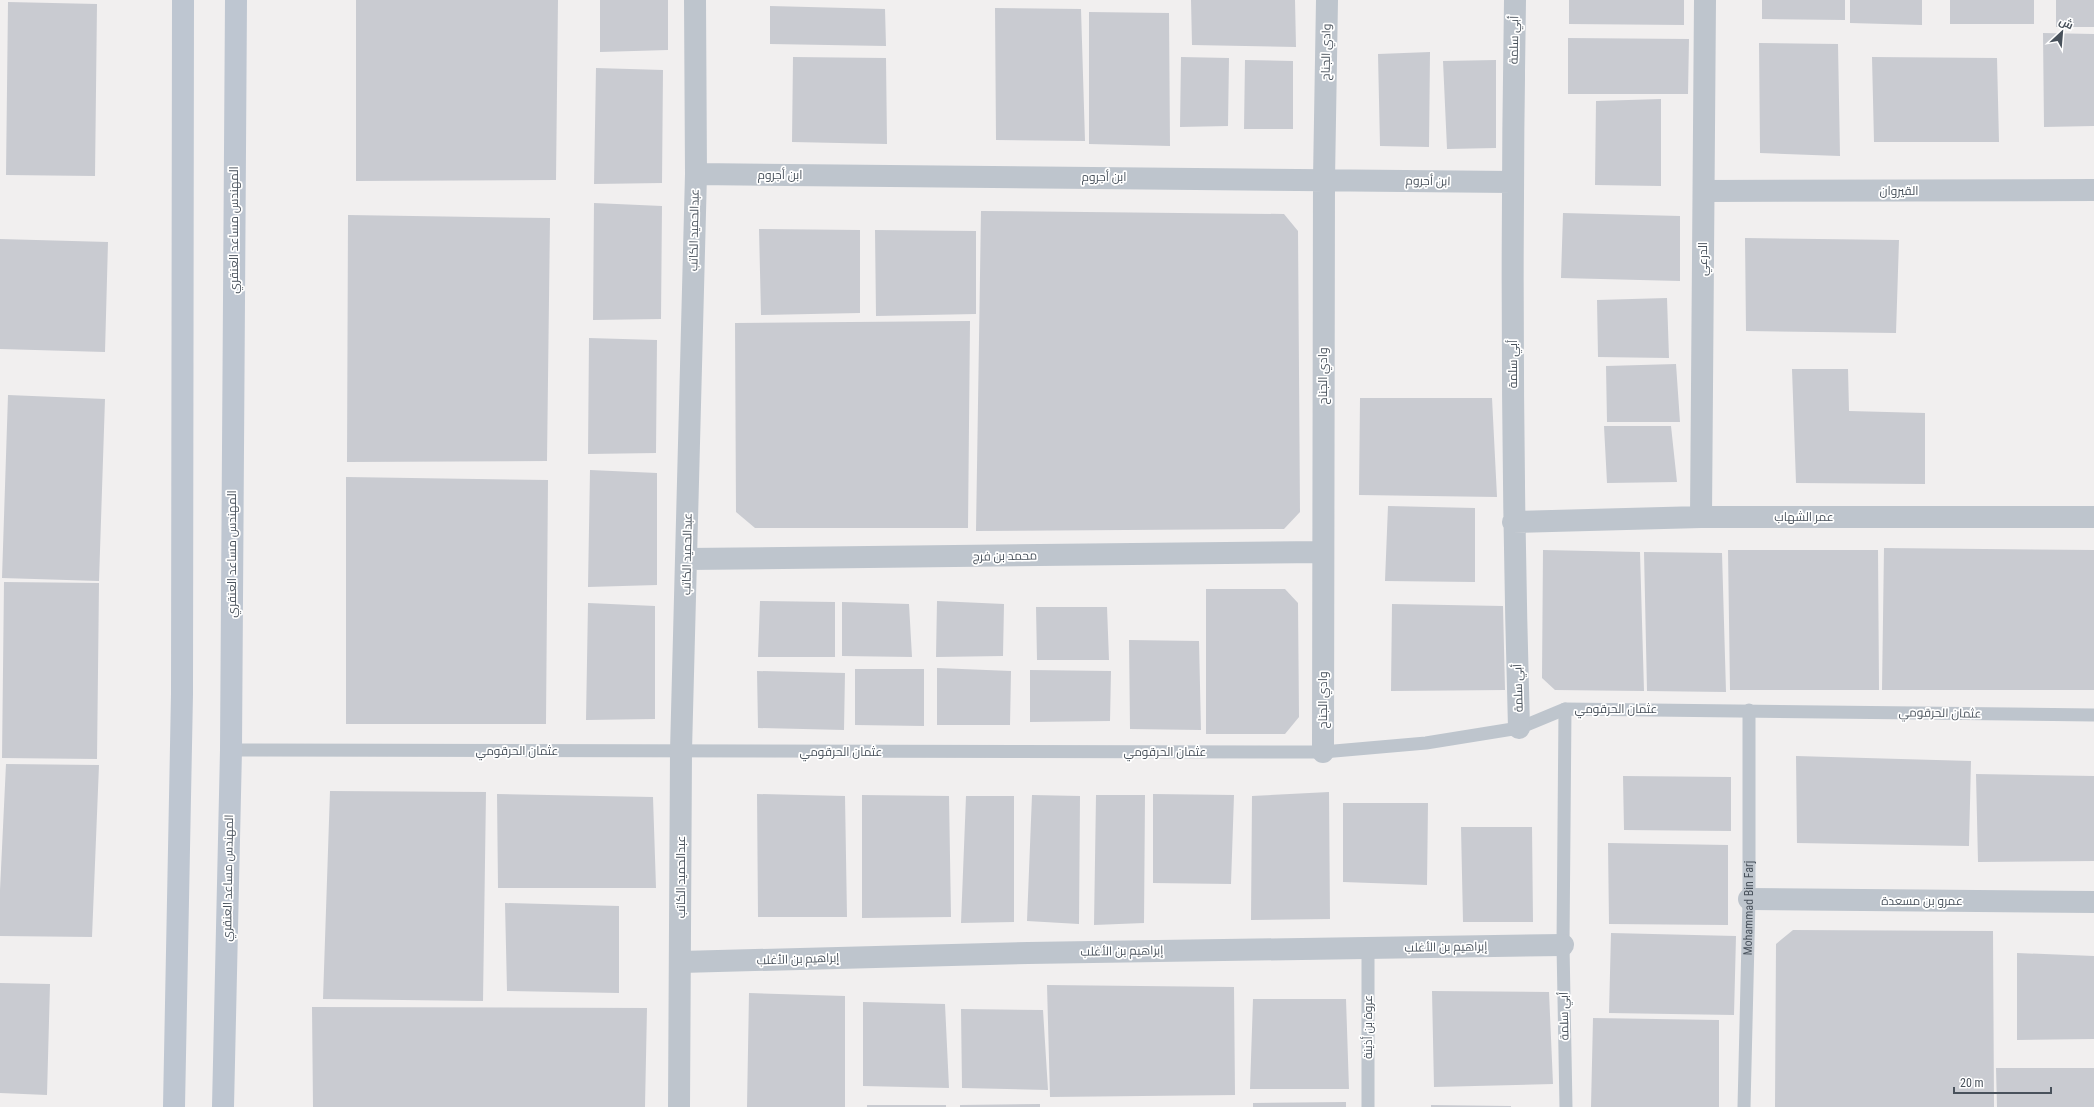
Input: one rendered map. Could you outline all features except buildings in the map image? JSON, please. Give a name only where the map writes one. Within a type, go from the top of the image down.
[{"type":"street","points":[[174,1107],[182,694],[183,0]]},
{"type":"street","name":"المهندس مساعد العنقري","points":[[223,1107],[231,750],[236,0]]},
{"type":"street","name":"عبدالحميد الكاتب","points":[[679,1107],[681,751],[688,559],[696,174],[695,0]]},
{"type":"street","name":"وادي الجناح","points":[[1323,752],[1322,552],[1324,179],[1327,0]]},
{"type":"street","name":"أبي سلمة","points":[[1515,0],[1512,182],[1513,522],[1519,728]]},
{"type":"street","name":"الدرعي","points":[[1701,517],[1705,0]]},
{"type":"street","name":"ابن أجروم","points":[[696,174],[1512,182]]},
{"type":"street","name":"القيروان","points":[[1704,192],[2094,190]]},
{"type":"street","name":"عمر الشهاب","points":[[1513,522],[1701,517],[2094,518]]},
{"type":"street","name":"محمد بن فرج","points":[[688,559],[1322,552]]},
{"type":"street","name":"عمرو بن مسعدة","points":[[1749,899],[2094,902]]},
{"type":"street","name":"إبراهيم بن الأغلب","points":[[681,962],[1028,953],[1563,945]]},
{"type":"lane","name":"عثمان الحرقومي","points":[[231,750],[1323,752],[1426,743],[1519,728],[1565,709],[2094,715]]},
{"type":"lane","name":"أبي سلمة","points":[[1565,709],[1563,945],[1566,1107]]},
{"type":"lane","name":"Mohammad Bin Farj","points":[[1744,1107],[1749,899],[1749,710]]},
{"type":"lane","name":"عروة بن أذينة","points":[[1368,948],[1368,1107]]}]
